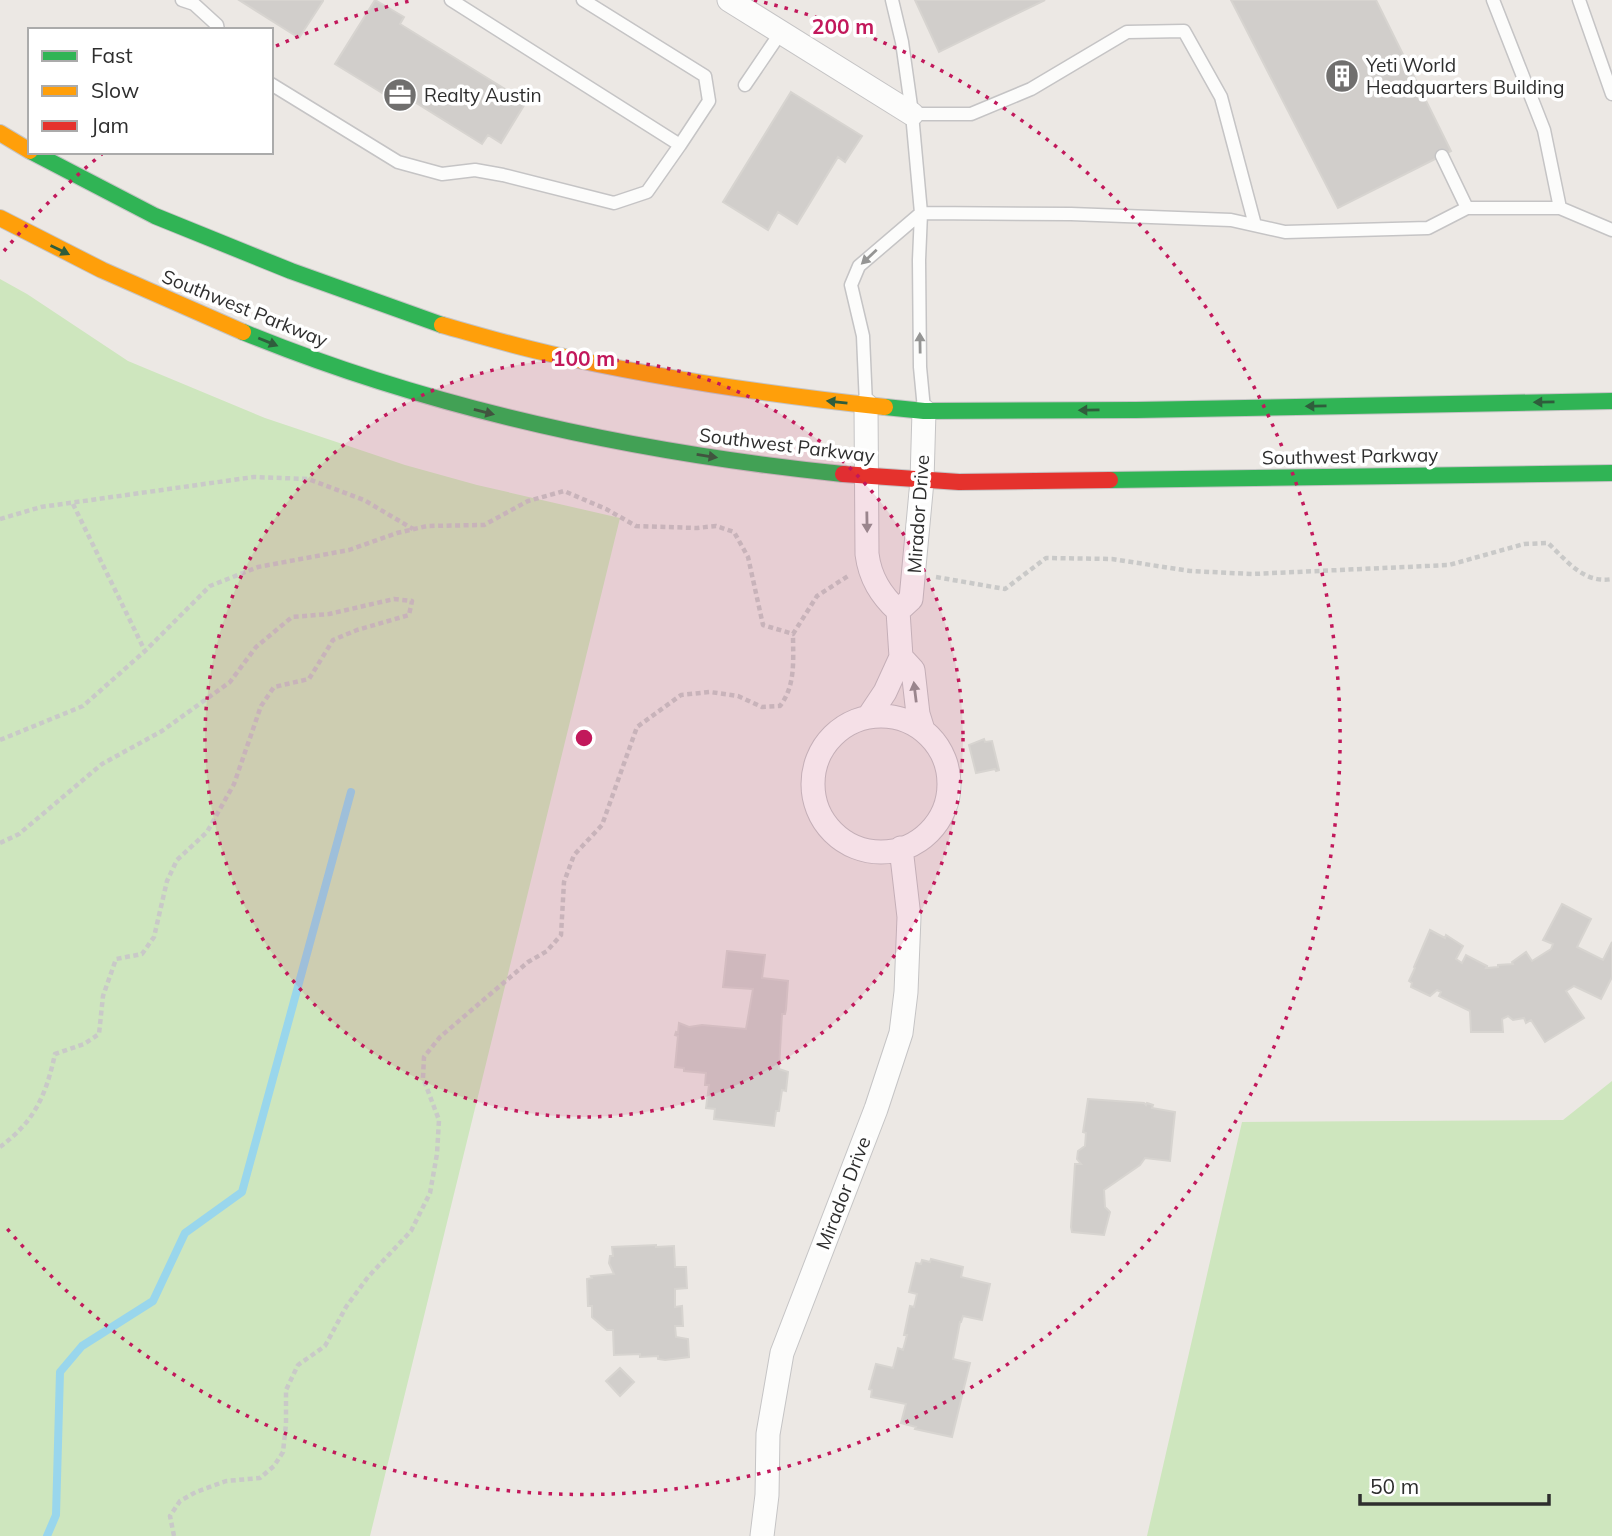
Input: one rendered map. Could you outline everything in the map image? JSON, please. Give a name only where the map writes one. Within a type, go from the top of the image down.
[{"type":"main road","points":[[0,133],[28,150]]},
{"type":"main road","points":[[35,154],[155,216],[291,271],[433,323],[549,354],[648,374],[800,398],[924,411],[1150,410],[1612,401]]},
{"type":"main road","name":"Southwest Parkway","points":[[0,218],[163,299],[294,352],[424,396],[546,428],[757,464],[922,481],[1017,482],[1612,473]]},
{"type":"street","points":[[729,0],[912,114]]},
{"type":"street","name":"Mirador Drive","points":[[866,405],[869,570],[883,597],[898,611],[911,599],[922,481],[924,411]]},
{"type":"street","points":[[869,716],[885,692],[901,657],[898,611]]},
{"type":"street","points":[[901,657],[913,670],[923,730]]},
{"type":"street","points":[[869,716],[889,716],[923,730],[940,748],[947,767],[949,788],[945,808],[935,825],[920,840],[901,848],[874,851],[848,843],[833,832],[821,818],[812,783],[815,764],[834,733],[849,723],[869,716]]},
{"type":"street","name":"Mirador Drive","points":[[762,1536],[767,1496],[768,1434],[782,1353],[876,1109],[901,1032],[906,992],[909,917],[901,848]]},
{"type":"lane","points":[[182,0],[194,4],[218,28]]},
{"type":"lane","points":[[451,0],[680,145]]},
{"type":"lane","points":[[273,85],[398,162],[442,174],[475,170],[503,175],[614,203],[647,192],[709,101],[705,76],[583,0]]},
{"type":"lane","points":[[892,0],[902,42],[912,114],[921,213],[920,367],[924,411]]},
{"type":"lane","points":[[1493,0],[1544,130],[1560,208]]},
{"type":"lane","points":[[1579,0],[1612,94]]},
{"type":"lane","points":[[912,114],[971,114],[1031,89],[1127,32],[1184,30],[1221,97],[1255,226]]},
{"type":"lane","points":[[745,85],[781,33]]},
{"type":"lane","points":[[1442,156],[1467,208]]},
{"type":"lane","points":[[866,405],[863,336],[851,285],[859,266],[921,213],[1071,214],[1231,220],[1285,233],[1428,228],[1467,208],[1560,208],[1612,230]]},
{"type":"path","points":[[0,519],[41,507],[254,477],[308,479],[364,499],[413,529]]},
{"type":"path","points":[[0,740],[83,706],[145,651],[210,586],[258,567],[349,550],[413,529],[427,526],[484,525],[528,501],[564,492],[606,509],[636,526],[716,526],[734,531],[748,558],[763,625],[793,634]]},
{"type":"path","points":[[73,504],[145,651]]},
{"type":"path","points":[[928,575],[1005,589],[1046,558],[1112,559],[1190,571],[1252,574],[1449,565],[1524,544],[1548,543],[1574,568],[1593,580],[1612,579]]},
{"type":"path","points":[[174,1536],[170,1516],[180,1501],[226,1481],[260,1478],[274,1466],[283,1452],[286,1390],[298,1365],[324,1346],[345,1307],[368,1277],[411,1231],[430,1193],[438,1154],[439,1120],[422,1078],[424,1057],[440,1037],[528,962],[547,951],[561,935],[564,882],[574,855],[602,825],[637,727],[681,695],[710,692],[738,696],[762,708],[779,706],[789,694],[793,634],[817,596],[858,570]]},
{"type":"path","points":[[0,843],[19,834],[102,764],[162,731],[230,682],[256,647],[292,617],[329,614],[394,599],[412,601],[409,615],[333,640],[309,679],[274,687],[261,706],[234,784],[207,832],[177,860],[167,881],[154,937],[142,954],[116,959],[103,996],[99,1034],[84,1044],[55,1054],[48,1088],[33,1115],[0,1147]]},
{"type":"green space","points":[[0,279],[128,361],[265,418],[405,465],[477,485],[620,518],[370,1536],[0,1536]]},
{"type":"green space","points":[[1612,1081],[1612,1536],[1147,1536],[1242,1122],[1563,1120]]},
{"type":"building","points":[[239,0],[323,0],[323,1],[299,38]]},
{"type":"building","points":[[375,0],[404,17],[400,24],[526,102],[501,143],[488,135],[482,144],[413,101],[408,109],[335,64]]},
{"type":"building","points":[[915,0],[1045,0],[939,52]]},
{"type":"building","name":"Yeti World Headquarters Building","points":[[1231,0],[1376,0],[1451,151],[1338,208]]},
{"type":"building","points":[[791,92],[862,136],[845,162],[838,157],[797,224],[778,212],[768,230],[723,202]]},
{"type":"building","points":[[984,739],[985,742],[992,741],[999,770],[976,773],[969,745]]},
{"type":"building","points":[[1562,904],[1591,919],[1577,947],[1603,960],[1612,942],[1612,977],[1601,999],[1574,986],[1566,991],[1584,1018],[1545,1042],[1531,1020],[1526,1023],[1524,1018],[1513,1020],[1508,1016],[1502,1019],[1503,1032],[1471,1032],[1470,1011],[1439,996],[1441,992],[1437,990],[1430,996],[1411,987],[1412,983],[1409,981],[1430,930],[1445,938],[1446,935],[1463,946],[1456,959],[1462,963],[1466,955],[1487,966],[1486,968],[1498,967],[1513,964],[1512,962],[1526,952],[1532,961],[1551,949],[1553,944],[1543,940]]},
{"type":"building","points":[[727,951],[765,955],[762,978],[788,981],[786,1009],[785,1014],[782,1014],[779,1069],[788,1072],[786,1091],[782,1090],[774,1126],[714,1119],[715,1109],[706,1108],[709,1085],[705,1085],[706,1073],[684,1071],[684,1068],[675,1067],[678,1036],[675,1035],[678,1033],[679,1023],[689,1027],[702,1025],[746,1029],[753,989],[723,987]]},
{"type":"building","points":[[1088,1099],[1147,1103],[1153,1105],[1152,1108],[1175,1112],[1170,1161],[1145,1158],[1140,1165],[1104,1190],[1105,1207],[1110,1212],[1104,1235],[1072,1232],[1071,1227],[1075,1164],[1081,1164],[1077,1159],[1078,1151],[1085,1146],[1086,1133],[1083,1132]]},
{"type":"building","points":[[674,1246],[675,1267],[686,1267],[687,1288],[675,1289],[675,1307],[682,1306],[683,1326],[675,1326],[676,1337],[688,1339],[689,1357],[665,1360],[658,1359],[658,1356],[640,1357],[640,1354],[614,1355],[613,1330],[607,1330],[592,1317],[592,1306],[588,1306],[587,1279],[592,1278],[591,1276],[614,1274],[609,1263],[610,1256],[613,1256],[612,1247]]},
{"type":"building","points":[[931,1259],[963,1267],[961,1277],[990,1284],[982,1320],[963,1316],[960,1322],[953,1359],[970,1363],[952,1437],[901,1423],[906,1404],[871,1397],[872,1390],[869,1389],[876,1364],[893,1368],[898,1348],[903,1350],[910,1306],[914,1307],[917,1294],[909,1292],[916,1263],[921,1264],[922,1260],[930,1262]]},
{"type":"building","points":[[620,1368],[634,1382],[620,1396],[606,1381]]},
{"type":"waterway","points":[[47,1536],[56,1515],[60,1372],[82,1346],[153,1301],[185,1233],[242,1192],[351,792]]},
{"type":"traffic: fast","points":[[36,154],[155,216],[291,271],[442,325]]},
{"type":"traffic: fast","points":[[243,332],[388,384],[537,424],[689,454],[843,474]]},
{"type":"traffic: fast","points":[[885,407],[924,411],[1136,410],[1612,401]]},
{"type":"traffic: fast","points":[[1110,480],[1612,473]]},
{"type":"traffic: slow","points":[[0,133],[28,150]]},
{"type":"traffic: slow","points":[[0,218],[102,270],[243,332]]},
{"type":"traffic: slow","points":[[442,325],[537,351],[675,379],[885,407]]},
{"type":"traffic: jam","points":[[843,474],[959,482],[1110,480]]},
{"type":"place","name":"Yeti World Headquarters Building","points":[[1342,76]]},
{"type":"place","name":"Realty Austin","points":[[400,95]]}]
